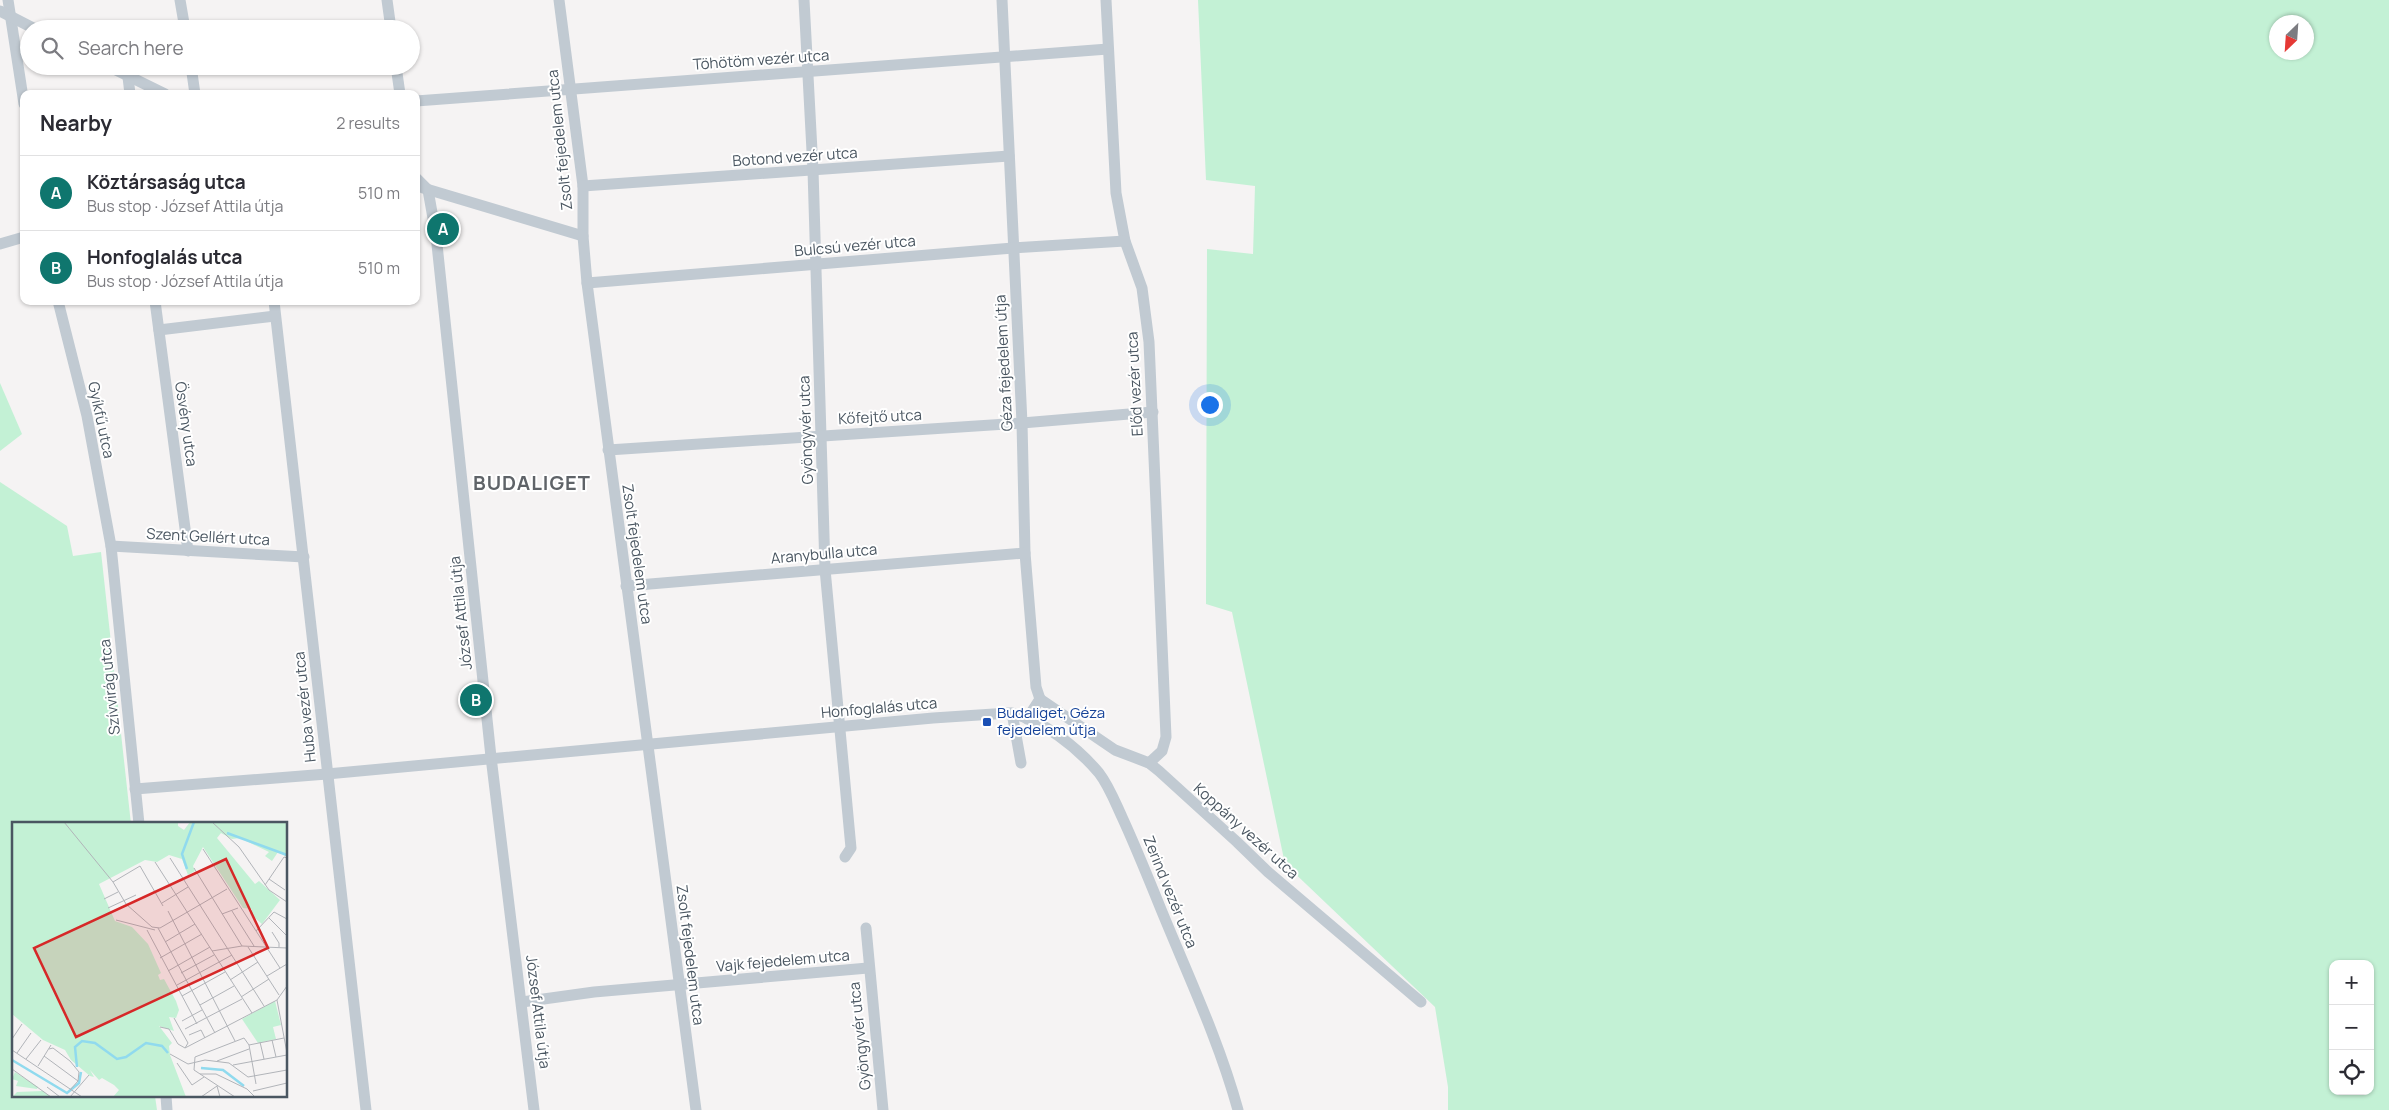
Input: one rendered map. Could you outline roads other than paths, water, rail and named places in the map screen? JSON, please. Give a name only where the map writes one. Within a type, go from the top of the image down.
[{"type":"street","points":[[8,0],[5,13],[21,90]]},
{"type":"street","points":[[180,0],[183,20]]},
{"type":"street","points":[[387,0],[390,20]]},
{"type":"street","name":"Zsolt fejedelem utca","points":[[560,0],[583,186],[583,236],[587,283],[696,1110]]},
{"type":"street","name":"Gyöngyvér utca","points":[[804,0],[810,71],[825,569],[851,848],[845,857]]},
{"type":"street","name":"Géza fejedelem útja","points":[[1002,0],[1022,423],[1026,554],[1036,687],[1040,699]]},
{"type":"street","name":"Előd vezér utca","points":[[1106,0],[1116,193],[1126,241],[1142,288],[1149,342],[1166,737],[1162,752],[1149,763]]},
{"type":"street","points":[[5,13],[20,21]]},
{"type":"street","name":"Töhötöm vezér utca","points":[[420,101],[1108,49]]},
{"type":"street","points":[[124,75],[156,90]]},
{"type":"street","points":[[192,75],[194,90]]},
{"type":"street","points":[[397,75],[399,90]]},
{"type":"street","points":[[128,77],[130,90]]},
{"type":"street","name":"Botond vezér utca","points":[[583,186],[1010,156]]},
{"type":"street","points":[[420,182],[428,190]]},
{"type":"street","points":[[420,187],[583,236]]},
{"type":"street","name":"József Attila útja","points":[[428,190],[436,236],[491,758],[534,1110]]},
{"type":"street","points":[[0,244],[20,239]]},
{"type":"street","name":"Bulcsú vezér utca","points":[[587,283],[1013,248],[1126,241]]},
{"type":"street","name":"Gyíkfű utca","points":[[59,305],[86,416],[110,546]]},
{"type":"street","name":"Ösvény utca","points":[[156,305],[188,551]]},
{"type":"street","name":"Huba vezér utca","points":[[274,305],[366,1110]]},
{"type":"street","points":[[159,330],[275,316]]},
{"type":"street","name":"Kőfejtő utca","points":[[608,450],[1022,423],[1152,412]]},
{"type":"street","name":"Szent Gellért utca","points":[[110,546],[304,557]]},
{"type":"street","name":"Szívvirág utca","points":[[110,546],[139,822]]},
{"type":"street","name":"Aranybulla utca","points":[[626,586],[1026,554]]},
{"type":"street","points":[[1027,719],[1040,699]]},
{"type":"street","name":"Koppány vezér utca","points":[[1040,699],[1115,750],[1149,763],[1280,883],[1421,1002]]},
{"type":"street","points":[[1012,713],[1021,763]]},
{"type":"street","name":"Honfoglalás utca","points":[[135,789],[327,774],[839,726],[1012,713],[1027,719]]},
{"type":"street","name":"Zerind vezér utca","points":[[1027,719],[1074,747],[1100,774],[1107,786],[1138,852],[1230,1080],[1238,1110]]},
{"type":"street","name":"Gyöngyvér utca","points":[[866,928],[868,968],[883,1110]]},
{"type":"street","name":"Vajk fejedelem utca","points":[[522,1002],[594,992],[868,968]]},
{"type":"place","name":"Köztársaság utca","points":[[443,229]]},
{"type":"place","name":"Honfoglalás utca","points":[[476,700]]},
{"type":"place","name":"Budaliget, Géza fejedelem útja","points":[[987,722]]},
{"type":"district","name":"BUDALIGET","points":[[532,483]]}]
